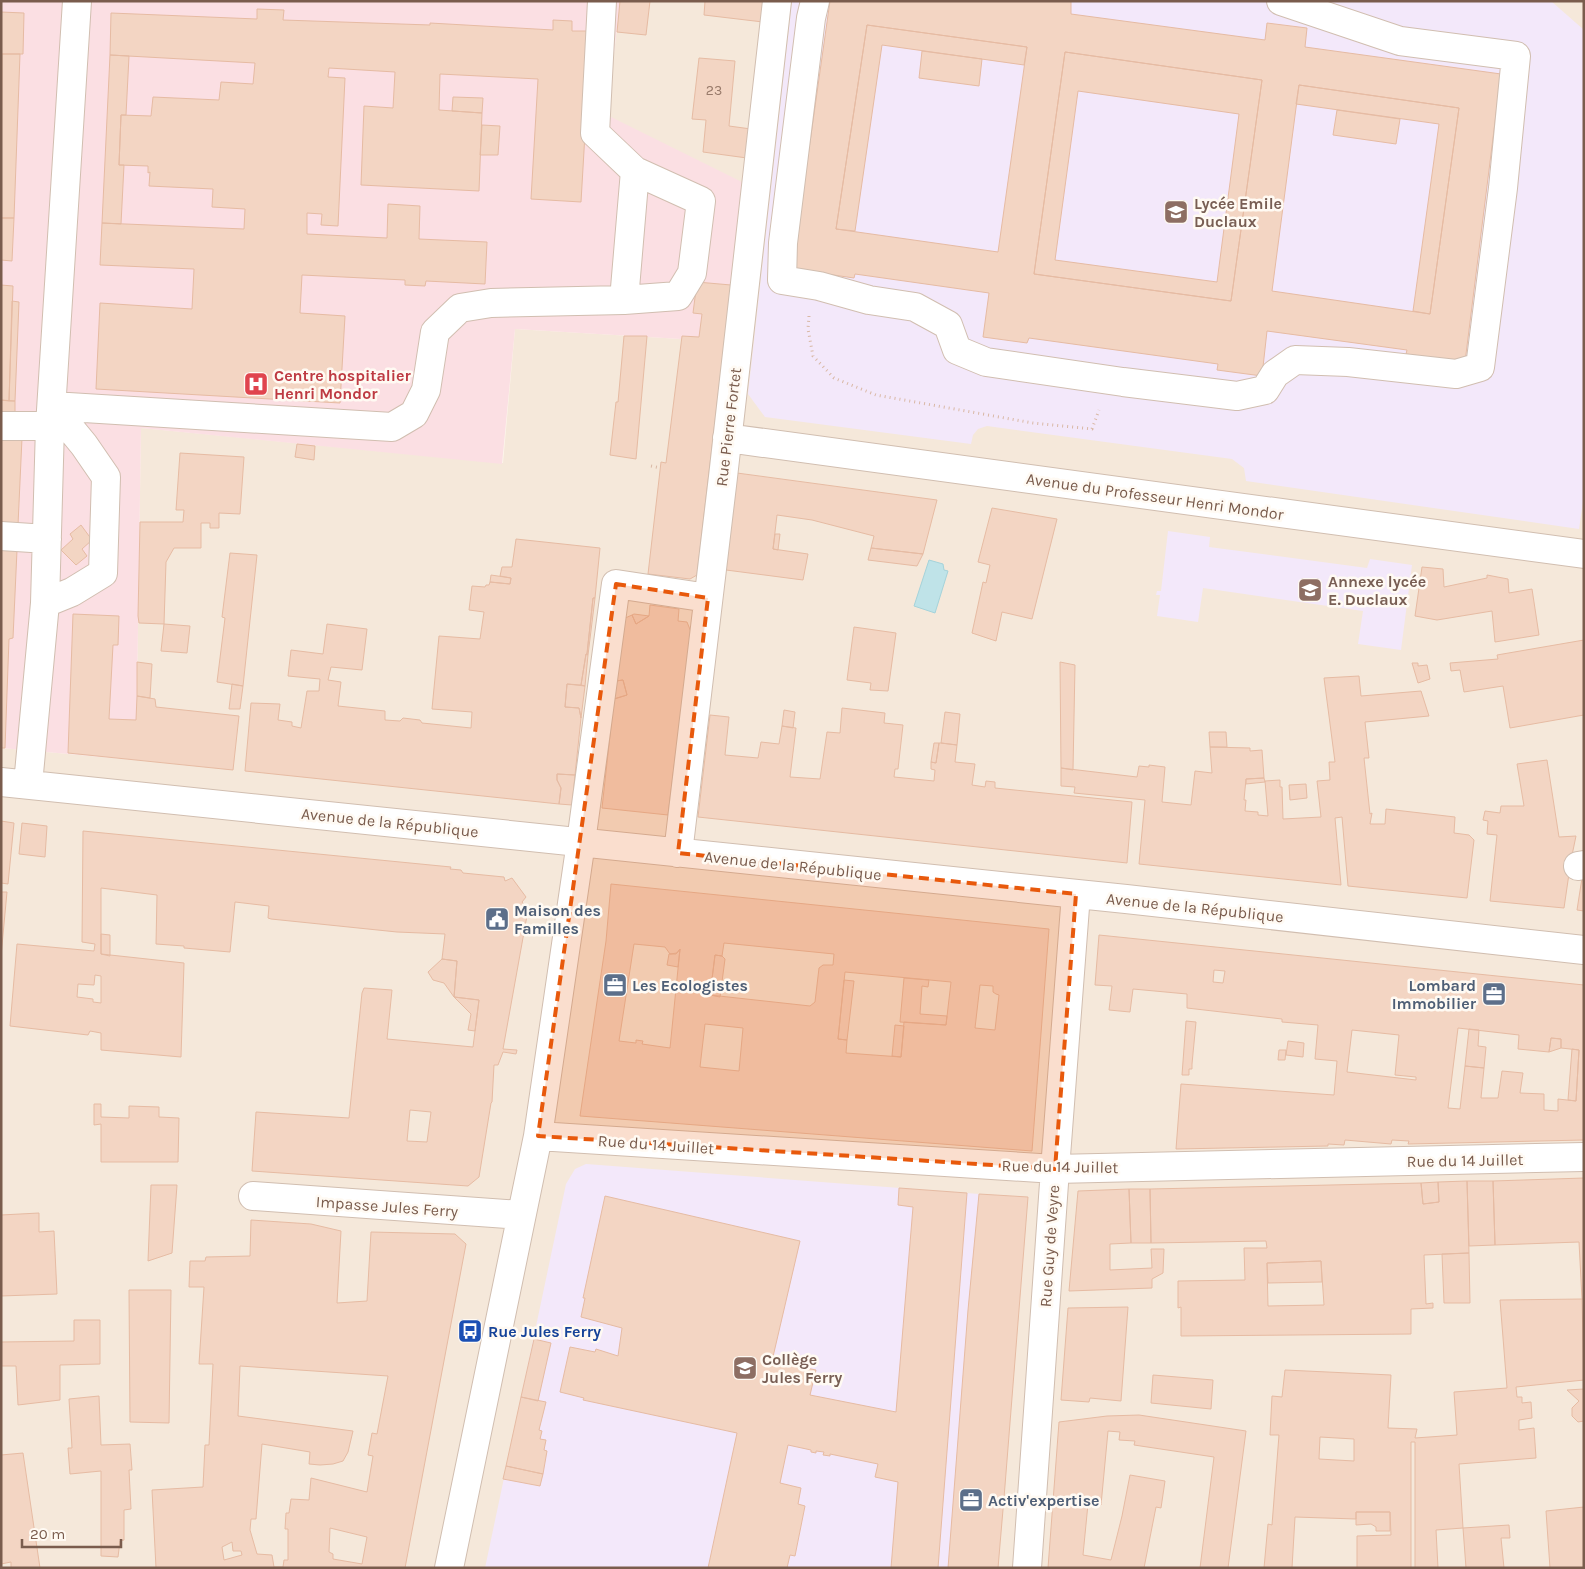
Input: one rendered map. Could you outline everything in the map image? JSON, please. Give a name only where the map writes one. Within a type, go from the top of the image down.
[{"type":"street","points":[[14,783],[45,603],[51,416],[78,1]]},
{"type":"street","points":[[1,426],[51,416],[392,427],[414,414],[426,390],[435,332],[460,308],[491,303],[624,300],[678,296],[692,273],[701,200],[635,171],[595,133],[602,1]]},
{"type":"street","name":"Rue Pierre Fortet","points":[[678,853],[777,1]]},
{"type":"street","points":[[815,1],[811,18],[784,243],[782,280],[812,285],[869,300],[915,307],[948,325],[957,350],[986,362],[1237,396],[1265,390],[1275,374],[1295,360],[1348,362],[1456,374],[1480,366],[1503,188],[1516,56],[1400,41],[1281,1]]},
{"type":"street","points":[[624,300],[635,171]]},
{"type":"street","points":[[45,603],[72,592],[103,573],[106,477],[84,444],[51,416]]},
{"type":"street","name":"Avenue du Professeur Henri Mondor","points":[[727,438],[1584,554]]},
{"type":"street","points":[[1,536],[47,539]]},
{"type":"street","points":[[449,1568],[538,1136],[616,584],[708,598]]},
{"type":"street","name":"Avenue de la République","points":[[14,783],[1076,894],[1584,950]]},
{"type":"street","name":"Rue Guy de Veyre","points":[[1027,1568],[1076,894]]},
{"type":"street","name":"Rue du 14 Juillet","points":[[538,1136],[1055,1169],[1584,1158]]},
{"type":"street","name":"Impasse Jules Ferry","points":[[252,1196],[521,1215]]},
{"type":"path","points":[[812,285],[808,329],[812,356],[834,378],[876,395],[1033,423],[1092,429],[1109,380]]},
{"type":"path","points":[[651,466],[660,468]]},
{"type":"highlighted area","points":[[616,584],[708,598],[678,853],[1076,894],[1055,1169],[538,1136]]},
{"type":"shaded area","name":"Centre hospitalier Henri Mondor","points":[[1,1],[620,1],[607,115],[744,183],[731,285],[697,282],[693,313],[702,314],[699,337],[682,336],[681,339],[515,329],[502,464],[141,428],[136,760],[1,748]]},
{"type":"shaded area","points":[[620,1],[1584,1],[1584,1568],[1,1568],[1,748],[136,760],[141,428],[503,463],[515,329],[681,339],[693,313],[697,282],[731,285],[607,115]]},
{"type":"shaded area","name":"Lycée Emile Duclaux","points":[[792,1],[1551,1],[1584,30],[1584,495],[1579,529],[1246,481],[1244,468],[1232,459],[987,426],[978,429],[973,435],[971,444],[765,417],[748,394]]},
{"type":"shaded area","name":"Annexe lycée E. Duclaux","points":[[1168,531],[1210,537],[1209,547],[1367,568],[1370,559],[1412,565],[1401,650],[1358,644],[1363,611],[1203,588],[1198,622],[1157,616],[1160,595],[1156,595],[1157,591],[1161,591]]},
{"type":"shaded area","name":"Collège Jules Ferry","points":[[586,1164],[979,1194],[948,1568],[485,1568],[566,1184],[575,1169]]},
{"type":"water","points":[[929,560],[943,564],[944,570],[948,571],[935,613],[914,606]]},
{"type":"building","points":[[620,1],[650,1],[646,35],[617,32]]},
{"type":"building","points":[[705,1],[765,1],[763,22],[704,15]]},
{"type":"building","points":[[830,1],[1071,1],[1071,14],[1265,40],[1267,23],[1307,28],[1305,47],[1501,74],[1465,362],[1406,354],[1407,350],[1267,331],[1262,376],[1217,370],[1218,364],[1029,338],[1027,343],[983,337],[989,293],[855,274],[854,278],[792,269]],"holes":[[[867,25],[1027,47],[998,252],[836,229]],[[1065,52],[1262,80],[1231,301],[1034,274]],[[1299,85],[1459,108],[1430,314],[1272,291]]]},
{"type":"building","points":[[257,9],[284,10],[283,20],[430,25],[430,23],[553,30],[553,20],[572,21],[572,31],[591,31],[581,202],[531,199],[538,79],[440,74],[439,110],[482,113],[479,191],[361,185],[364,106],[393,108],[395,72],[329,68],[328,77],[345,78],[338,226],[321,225],[322,214],[307,213],[307,234],[387,238],[388,204],[420,206],[419,239],[487,242],[485,284],[426,281],[425,286],[405,285],[405,280],[302,275],[300,313],[345,316],[340,403],[96,389],[100,303],[192,309],[194,269],[100,265],[102,223],[244,229],[245,209],[212,207],[213,189],[149,186],[150,172],[148,173],[148,166],[119,165],[121,115],[151,116],[153,97],[219,100],[221,82],[253,84],[255,63],[110,55],[111,13],[257,19]]},
{"type":"building","points":[[1,12],[24,13],[23,54],[1,54]]},
{"type":"building","points":[[867,25],[1027,47],[1024,65],[882,45],[855,231],[836,229]]},
{"type":"building","points":[[922,51],[982,59],[979,86],[919,78]]},
{"type":"building","points":[[1065,52],[1262,80],[1231,301],[1034,274]],"holes":[[[1078,91],[1239,114],[1217,282],[1055,260]]]},
{"type":"building","points":[[2,54],[20,54],[14,218],[1,218]]},
{"type":"building","points":[[110,55],[129,56],[126,115],[121,115],[119,165],[124,165],[121,224],[102,223]]},
{"type":"building","points":[[699,58],[735,61],[729,126],[751,129],[747,158],[703,152],[706,120],[692,119]]},
{"type":"building","points":[[1299,85],[1459,108],[1430,314],[1413,311],[1439,124],[1296,104]]},
{"type":"building","points":[[453,97],[483,98],[482,113],[452,111]]},
{"type":"building","points":[[1337,110],[1400,119],[1396,144],[1333,135]]},
{"type":"building","points":[[482,125],[500,126],[498,155],[480,155]]},
{"type":"building","points":[[1,218],[14,218],[12,261],[1,260]]},
{"type":"building","points":[[697,282],[731,285],[697,575],[690,579],[648,574],[661,462],[666,463],[682,336],[699,337],[702,314],[693,313]]},
{"type":"building","points":[[1,285],[13,286],[9,401],[1,400]]},
{"type":"building","points":[[12,301],[19,302],[15,401],[9,401]]},
{"type":"building","points":[[624,336],[647,336],[636,459],[610,455],[616,402],[618,402]]},
{"type":"building","points":[[1,400],[15,401],[15,416],[1,415]]},
{"type":"building","points":[[1,437],[22,438],[18,525],[1,524]]},
{"type":"building","points":[[297,444],[315,446],[314,460],[295,457]]},
{"type":"building","points":[[180,453],[244,457],[240,514],[219,513],[219,528],[210,528],[210,523],[201,523],[201,548],[174,548],[166,562],[164,624],[139,623],[140,522],[183,522],[184,510],[176,510]]},
{"type":"building","points":[[737,473],[937,500],[923,554],[871,548],[874,536],[812,520],[777,515],[773,549],[808,554],[803,580],[726,570]]},
{"type":"building","points":[[992,508],[1057,519],[1032,619],[1002,612],[996,641],[972,633],[983,582],[986,583],[990,565],[978,562]]},
{"type":"building","points":[[81,525],[92,540],[82,549],[87,556],[76,565],[61,550],[73,539],[70,534]]},
{"type":"building","points":[[775,534],[780,534],[778,550],[773,549]]},
{"type":"building","points":[[516,539],[600,548],[595,598],[593,598],[587,654],[581,685],[567,684],[565,707],[579,708],[581,718],[575,775],[557,774],[557,780],[561,788],[559,804],[245,771],[251,703],[280,704],[278,720],[292,722],[292,726],[301,728],[307,691],[319,691],[320,679],[288,676],[291,650],[323,654],[327,624],[367,629],[362,670],[331,667],[328,680],[341,682],[338,706],[385,711],[385,720],[400,721],[403,718],[420,720],[422,723],[471,728],[472,712],[432,709],[439,636],[480,639],[484,612],[469,610],[472,586],[485,587],[490,582],[510,584],[511,578],[500,576],[502,567],[512,567]]},
{"type":"building","points":[[871,548],[923,554],[917,566],[868,560]]},
{"type":"building","points":[[1,549],[17,550],[13,638],[9,639],[5,748],[1,748]]},
{"type":"building","points":[[230,553],[257,555],[243,686],[217,682],[225,618],[222,617]]},
{"type":"building","points":[[1422,567],[1443,569],[1444,587],[1487,578],[1487,575],[1508,579],[1509,593],[1532,589],[1539,635],[1495,642],[1492,611],[1437,620],[1415,616]]},
{"type":"building","points":[[491,575],[511,578],[510,584],[490,582]]},
{"type":"building","points":[[593,598],[595,598],[588,655],[587,654]]},
{"type":"building","points":[[650,605],[679,609],[678,621],[687,622],[691,632],[668,815],[602,808],[614,699],[627,695],[623,680],[616,681],[623,619],[632,615],[636,624],[649,616]]},
{"type":"building","points":[[73,614],[119,616],[118,645],[113,645],[109,719],[136,720],[137,696],[155,699],[156,707],[239,716],[233,770],[68,753]]},
{"type":"building","points":[[632,615],[649,616],[636,624]]},
{"type":"building","points":[[164,624],[190,626],[187,653],[161,651]]},
{"type":"building","points":[[854,627],[896,633],[888,691],[870,690],[871,683],[847,680]]},
{"type":"building","points":[[1584,640],[1584,715],[1510,728],[1503,686],[1464,692],[1460,670],[1451,671],[1450,663],[1498,659],[1497,655]]},
{"type":"building","points":[[586,654],[588,655],[585,686],[581,685]]},
{"type":"building","points":[[137,662],[152,664],[150,698],[137,696]]},
{"type":"building","points":[[1060,662],[1075,665],[1073,770],[1061,768]]},
{"type":"building","points":[[1412,663],[1418,663],[1418,666],[1427,665],[1430,679],[1418,683]]},
{"type":"building","points":[[1359,676],[1361,696],[1421,691],[1429,716],[1365,722],[1369,758],[1364,758],[1370,814],[1372,813],[1370,824],[1385,824],[1386,809],[1455,817],[1454,833],[1469,835],[1474,840],[1467,898],[1348,886],[1342,817],[1335,818],[1341,885],[1139,864],[1145,800],[1074,793],[1075,787],[1061,786],[1061,768],[1137,777],[1139,766],[1165,767],[1162,802],[1191,805],[1195,771],[1212,773],[1210,747],[1250,748],[1250,751],[1262,750],[1264,778],[1246,779],[1245,811],[1258,812],[1258,815],[1268,816],[1265,781],[1280,780],[1283,819],[1321,817],[1317,781],[1330,780],[1329,762],[1335,762],[1324,678]]},
{"type":"building","points":[[623,680],[627,695],[614,699],[616,681]]},
{"type":"building","points":[[232,684],[243,686],[240,709],[229,709]]},
{"type":"building","points":[[567,684],[585,686],[581,718],[579,708],[565,707]]},
{"type":"building","points":[[842,708],[885,713],[884,723],[903,725],[898,769],[895,769],[894,777],[934,781],[935,770],[931,769],[931,762],[936,763],[939,743],[941,743],[957,745],[955,762],[975,764],[972,785],[985,787],[986,781],[995,782],[995,788],[1132,802],[1127,863],[698,817],[710,715],[729,717],[725,755],[758,758],[761,742],[779,744],[782,726],[796,728],[790,777],[820,779],[827,732],[840,733]]},
{"type":"building","points":[[784,710],[795,712],[793,728],[782,726]]},
{"type":"building","points":[[945,712],[960,714],[957,745],[941,743]]},
{"type":"building","points":[[1209,732],[1226,732],[1227,747],[1210,747]]},
{"type":"building","points":[[934,743],[939,743],[936,763],[931,762]]},
{"type":"building","points":[[1547,760],[1559,837],[1576,836],[1564,908],[1490,901],[1497,835],[1487,834],[1488,821],[1483,820],[1485,811],[1500,813],[1501,806],[1524,806],[1517,764]]},
{"type":"building","points":[[557,774],[575,775],[572,805],[559,804],[561,788],[557,780]]},
{"type":"building","points":[[1264,778],[1265,782],[1246,784],[1246,779]]},
{"type":"building","points":[[1306,784],[1307,798],[1290,800],[1289,785]]},
{"type":"building","points":[[1,821],[14,823],[8,884],[1,883]]},
{"type":"building","points":[[22,823],[47,826],[45,857],[19,854]]},
{"type":"building","points":[[83,831],[451,867],[450,869],[461,870],[463,873],[504,877],[505,881],[512,878],[526,897],[522,902],[528,910],[503,1049],[517,1050],[516,1054],[503,1052],[498,1065],[494,1065],[492,1102],[479,1177],[468,1186],[252,1171],[256,1112],[349,1118],[364,988],[392,990],[387,1039],[473,1047],[479,1000],[454,997],[457,961],[442,959],[445,934],[397,932],[271,919],[268,918],[269,906],[235,902],[230,952],[184,948],[184,946],[156,944],[157,895],[101,888],[101,954],[184,963],[181,1057],[101,1050],[101,1033],[90,1031],[88,1035],[10,1026],[17,944],[94,951],[95,944],[82,942]],"holes":[[[95,975],[101,976],[101,1003],[93,1002],[93,999],[77,997],[78,984],[94,985]],[[410,1110],[431,1112],[427,1142],[407,1141]]]},
{"type":"building","points":[[1582,878],[1584,878],[1584,911],[1577,910]]},
{"type":"building","points":[[611,884],[1049,929],[1032,1151],[580,1116],[606,941]],"holes":[[[724,943],[834,954],[833,965],[823,965],[819,968],[815,1002],[810,1006],[710,995],[715,955],[722,956]],[[634,944],[665,947],[670,954],[677,953],[680,949],[670,1048],[642,1044],[643,1041],[636,1040],[636,1043],[619,1041]],[[845,972],[951,982],[946,1025],[904,1022],[901,1057],[846,1053],[847,1040],[838,1039]],[[980,985],[993,986],[993,992],[999,995],[995,1030],[975,1028]],[[705,1024],[743,1028],[739,1071],[700,1067]]]},
{"type":"building","points":[[1,892],[7,892],[1,956]]},
{"type":"building","points":[[101,934],[110,935],[110,956],[101,954]]},
{"type":"building","points":[[1099,935],[1584,985],[1584,1140],[1408,1144],[1409,1141],[1392,1140],[1391,1144],[1345,1140],[1344,1145],[1328,1144],[1328,1146],[1176,1149],[1181,1084],[1334,1095],[1337,1061],[1315,1059],[1318,1025],[1282,1022],[1282,1019],[1187,1008],[1187,994],[1133,989],[1130,1012],[1109,1010],[1112,986],[1095,985]],"holes":[[[1214,970],[1225,971],[1223,983],[1213,982]],[[1458,1028],[1519,1035],[1518,1049],[1549,1052],[1551,1038],[1561,1039],[1561,1048],[1579,1050],[1576,1101],[1558,1099],[1558,1111],[1544,1110],[1544,1094],[1520,1093],[1523,1073],[1502,1071],[1498,1098],[1481,1098],[1484,1068],[1465,1066],[1460,1109],[1448,1108]],[[1352,1030],[1399,1035],[1395,1075],[1416,1077],[1416,1080],[1347,1072]]]},
{"type":"building","points":[[680,949],[678,967],[667,965],[669,954],[676,954]]},
{"type":"building","points":[[715,955],[722,956],[725,959],[720,997],[710,995]]},
{"type":"building","points":[[442,959],[457,961],[454,997],[444,983],[433,980],[428,972]]},
{"type":"building","points":[[904,978],[929,980],[928,987],[922,986],[920,1014],[947,1016],[946,1025],[900,1022]]},
{"type":"building","points":[[844,980],[854,981],[847,1040],[838,1039]]},
{"type":"building","points":[[454,997],[479,1000],[475,1031],[468,1030],[471,1014]]},
{"type":"building","points":[[1186,1021],[1196,1022],[1192,1069],[1189,1069],[1189,1075],[1182,1075]]},
{"type":"building","points":[[895,1025],[904,1026],[901,1057],[892,1056]]},
{"type":"building","points":[[1469,1029],[1479,1030],[1478,1046],[1486,1047],[1484,1068],[1465,1066]]},
{"type":"building","points":[[1551,1038],[1561,1039],[1561,1048],[1549,1052]]},
{"type":"building","points":[[1288,1041],[1304,1043],[1303,1057],[1286,1055]]},
{"type":"building","points":[[1572,1049],[1579,1050],[1576,1101],[1568,1100]]},
{"type":"building","points":[[1279,1050],[1286,1050],[1285,1060],[1278,1060]]},
{"type":"building","points":[[94,1104],[101,1104],[101,1117],[129,1118],[129,1106],[159,1107],[159,1117],[179,1118],[178,1162],[101,1162],[101,1124],[94,1125]]},
{"type":"building","points":[[1584,1178],[1584,1299],[1582,1299],[1579,1242],[1495,1245],[1493,1181]]},
{"type":"building","points":[[1467,1181],[1469,1253],[1424,1255],[1426,1304],[1433,1303],[1433,1308],[1411,1309],[1411,1334],[1181,1336],[1181,1307],[1178,1308],[1178,1281],[1245,1280],[1244,1248],[1267,1248],[1266,1241],[1151,1243],[1150,1189],[1421,1183],[1423,1204],[1439,1202],[1438,1182]],"holes":[[[1321,1261],[1324,1305],[1268,1306],[1267,1263]]]},
{"type":"building","points":[[1467,1181],[1493,1181],[1495,1245],[1469,1246]]},
{"type":"building","points":[[1438,1182],[1439,1202],[1423,1204],[1421,1183]]},
{"type":"building","points":[[151,1185],[177,1185],[172,1253],[148,1261]]},
{"type":"building","points":[[899,1188],[967,1193],[938,1568],[891,1568],[898,1482],[875,1477],[878,1464],[830,1454],[830,1456],[823,1455],[824,1452],[816,1451],[816,1453],[811,1452],[811,1450],[788,1445],[780,1483],[801,1488],[798,1504],[805,1506],[795,1556],[790,1555],[787,1568],[708,1568],[737,1433],[583,1400],[584,1398],[560,1392],[570,1347],[595,1352],[596,1349],[618,1356],[622,1328],[581,1317],[585,1298],[583,1298],[605,1196],[800,1241],[772,1361],[816,1370],[810,1395],[896,1412],[913,1207],[898,1205]]},
{"type":"building","points":[[1129,1189],[1150,1189],[1151,1243],[1131,1243]]},
{"type":"building","points":[[1129,1189],[1131,1243],[1110,1244],[1110,1270],[1152,1268],[1151,1249],[1164,1249],[1163,1273],[1152,1279],[1152,1288],[1069,1291],[1078,1191]]},
{"type":"building","points":[[979,1194],[1028,1197],[1004,1498],[998,1568],[948,1568],[968,1310]]},
{"type":"building","points":[[39,1213],[39,1232],[54,1231],[57,1294],[1,1296],[1,1215]]},
{"type":"building","points":[[251,1220],[311,1224],[341,1231],[337,1303],[367,1301],[371,1232],[455,1234],[466,1244],[405,1568],[156,1568],[152,1490],[203,1487],[205,1445],[209,1445],[213,1364],[199,1364],[204,1287],[189,1287],[190,1261],[205,1261],[206,1257],[250,1256]],"holes":[[[240,1366],[388,1376],[377,1434],[372,1433],[368,1455],[373,1456],[367,1492],[311,1478],[309,1500],[291,1499],[289,1513],[286,1513],[285,1529],[288,1529],[288,1560],[284,1560],[283,1567],[274,1567],[272,1555],[257,1554],[250,1530],[251,1519],[256,1519],[262,1444],[310,1452],[309,1464],[333,1464],[343,1461],[348,1452],[353,1431],[238,1416]],[[330,1528],[367,1537],[362,1564],[333,1559],[333,1554],[329,1552]],[[232,1542],[233,1551],[241,1551],[242,1555],[224,1560],[222,1547]]]},
{"type":"building","points":[[1469,1253],[1470,1303],[1444,1303],[1442,1254]]},
{"type":"building","points":[[1321,1261],[1322,1282],[1268,1283],[1267,1263]]},
{"type":"building","points":[[129,1290],[171,1290],[169,1423],[130,1422]]},
{"type":"building","points":[[1582,1299],[1584,1380],[1516,1387],[1517,1397],[1522,1397],[1522,1403],[1531,1402],[1532,1418],[1519,1420],[1519,1430],[1534,1428],[1536,1458],[1459,1464],[1463,1528],[1436,1530],[1438,1568],[1415,1568],[1415,1442],[1411,1442],[1411,1568],[1357,1568],[1357,1536],[1391,1535],[1390,1512],[1356,1512],[1356,1519],[1295,1517],[1292,1568],[1264,1568],[1268,1524],[1272,1525],[1279,1435],[1270,1435],[1272,1396],[1282,1397],[1285,1370],[1391,1375],[1388,1428],[1417,1429],[1415,1438],[1457,1435],[1454,1392],[1507,1388],[1500,1300]],"holes":[[[1320,1437],[1354,1439],[1354,1461],[1319,1459]]]},
{"type":"building","points":[[1128,1307],[1121,1401],[1090,1398],[1089,1402],[1061,1400],[1068,1308]]},
{"type":"building","points":[[74,1320],[100,1320],[100,1364],[60,1365],[60,1400],[18,1405],[16,1366],[1,1366],[1,1342],[74,1341]]},
{"type":"building","points":[[534,1339],[551,1343],[538,1401],[521,1397]]},
{"type":"building","points":[[1153,1375],[1213,1380],[1211,1409],[1151,1403]]},
{"type":"building","points":[[1584,1389],[1584,1421],[1578,1422],[1572,1416],[1572,1408],[1579,1401],[1567,1390]]},
{"type":"building","points":[[99,1396],[101,1445],[130,1444],[132,1470],[129,1470],[131,1509],[124,1510],[124,1540],[120,1541],[118,1557],[101,1556],[101,1471],[70,1474],[68,1448],[72,1448],[69,1399]]},
{"type":"building","points":[[521,1397],[546,1402],[539,1430],[542,1431],[540,1439],[546,1440],[544,1450],[547,1451],[543,1474],[506,1466]]},
{"type":"building","points":[[1139,1415],[1246,1431],[1228,1568],[1200,1568],[1214,1457],[1134,1445],[1135,1441],[1119,1440],[1120,1432],[1108,1431],[1101,1505],[1088,1504],[1083,1555],[1111,1560],[1130,1475],[1165,1481],[1161,1508],[1156,1507],[1144,1568],[1048,1568],[1059,1422],[1107,1416]]},
{"type":"building","points":[[23,1453],[40,1568],[11,1568],[11,1562],[1,1564],[1,1455]]},
{"type":"building","points":[[506,1466],[543,1474],[540,1486],[503,1479]]},
{"type":"building","points":[[1584,1507],[1584,1568],[1550,1568],[1546,1511]]},
{"type":"building","points":[[1356,1512],[1390,1512],[1390,1531],[1376,1531],[1376,1527],[1371,1524],[1356,1525]]},
{"type":"building","points":[[1509,1525],[1510,1538],[1501,1538],[1504,1568],[1466,1568],[1463,1528]]},
{"type":"place","name":"Lycée Emile Duclaux","points":[[1176,212]]},
{"type":"place","name":"Centre hospitalier Henri Mondor","points":[[256,384]]},
{"type":"place","name":"Annexe lycée E. Duclaux","points":[[1310,590]]},
{"type":"place","name":"Maison des Familles","points":[[497,919]]},
{"type":"place","name":"Les Ecologistes","points":[[615,985]]},
{"type":"place","name":"Lombard Immobilier","points":[[1494,994]]},
{"type":"place","name":"Rue Jules Ferry","points":[[470,1331]]},
{"type":"place","name":"Collège Jules Ferry","points":[[745,1368]]},
{"type":"place","name":"Activ'expertise","points":[[971,1500]]}]
